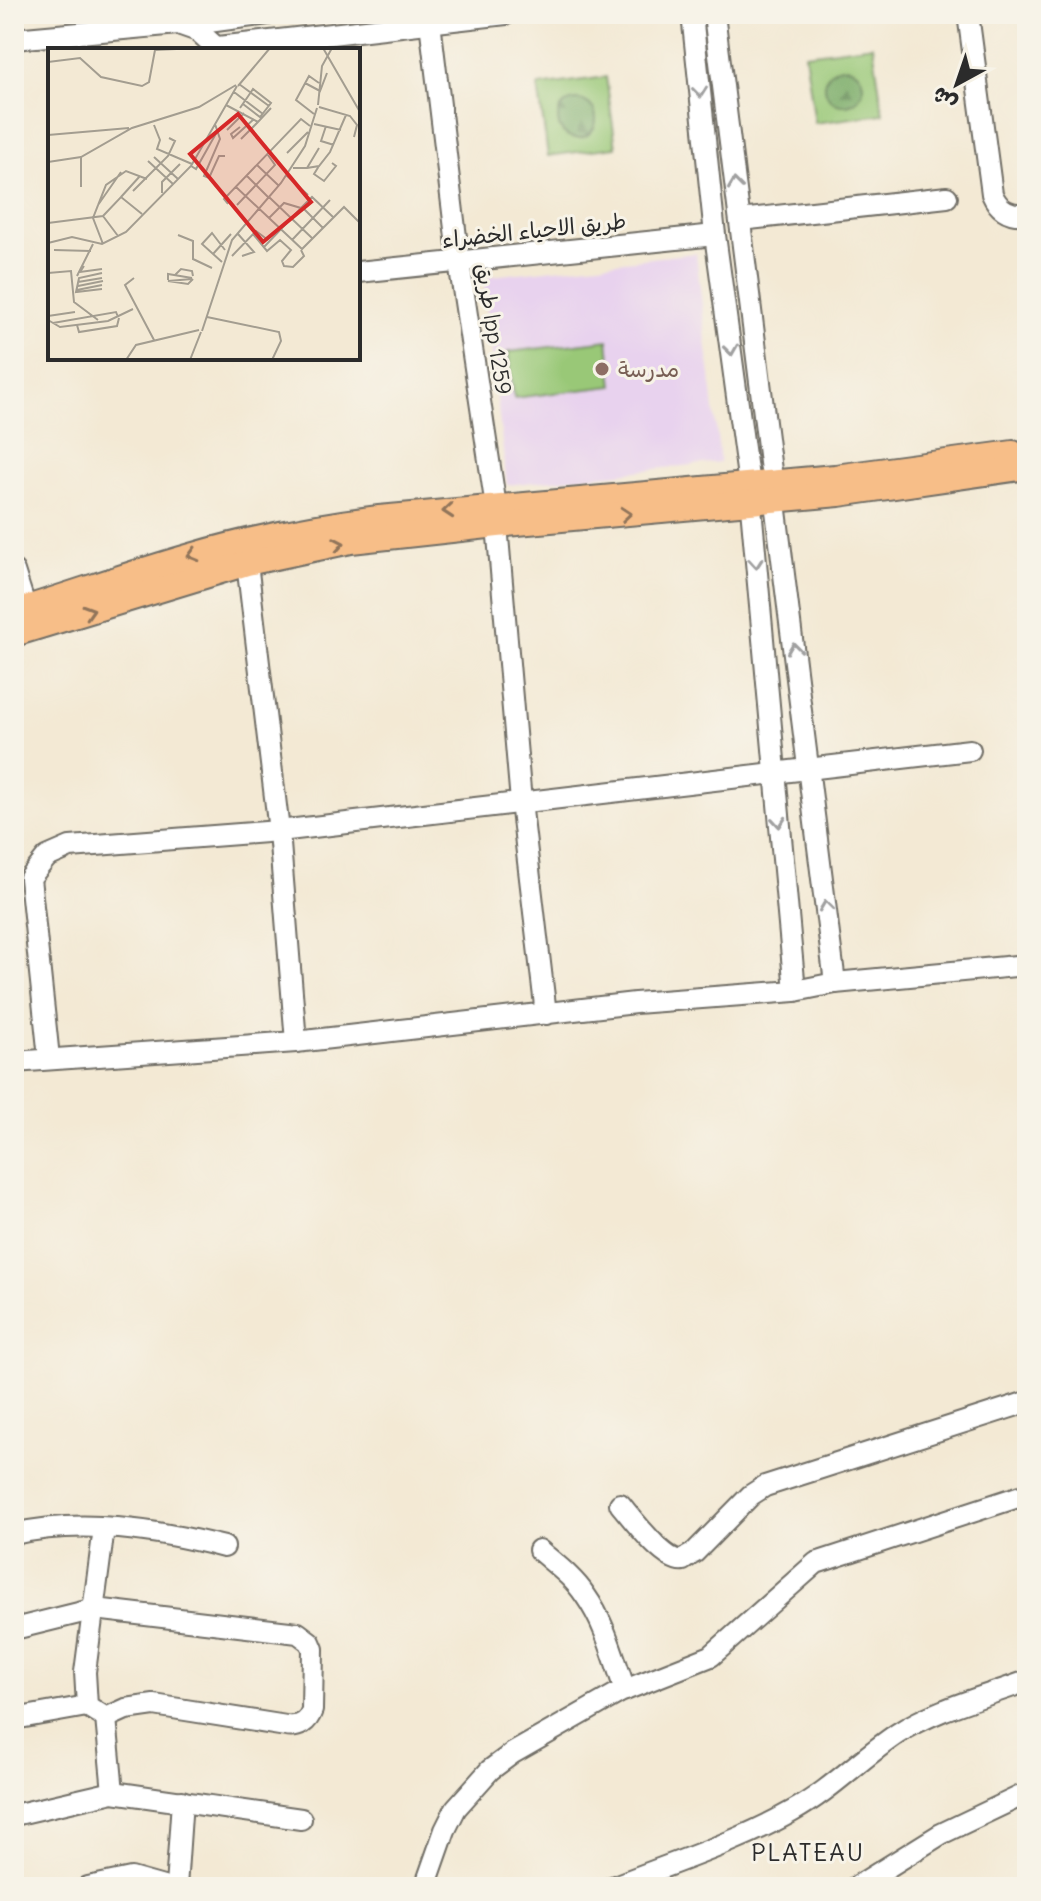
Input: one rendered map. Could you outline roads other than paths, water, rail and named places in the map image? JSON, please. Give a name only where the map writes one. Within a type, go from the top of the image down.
[{"type":"main road","points":[[774,492],[835,477],[1027,451]]},
{"type":"main road","points":[[20,611],[190,556],[281,533],[379,518],[497,516],[774,492],[902,486],[1027,467]]},
{"type":"main road","points":[[14,634],[247,563],[351,541],[497,516]]},
{"type":"street","points":[[14,39],[268,14]]},
{"type":"street","points":[[225,48],[429,18],[506,14]]},
{"type":"street","points":[[692,14],[715,235],[750,494],[795,991]]},
{"type":"street","points":[[714,14],[835,983]]},
{"type":"street","points":[[968,14],[992,194],[1002,209],[1010,214],[1027,214]]},
{"type":"street","name":"طريق lpp 1259","points":[[429,18],[459,262],[497,516],[521,802],[546,1014]]},
{"type":"street","points":[[180,21],[198,31],[217,48]]},
{"type":"street","points":[[740,220],[947,197]]},
{"type":"street","name":"طريق الاحياء الخضراء","points":[[360,272],[715,235]]},
{"type":"street","points":[[247,563],[279,831],[296,1042]]},
{"type":"street","points":[[14,571],[20,611]]},
{"type":"street","points":[[49,1058],[30,878],[47,857],[70,847],[279,831],[970,750]]},
{"type":"street","points":[[14,1062],[296,1042],[635,1003],[795,991],[835,983],[1027,965]]},
{"type":"street","points":[[620,1504],[663,1553],[674,1560],[683,1560],[694,1553],[751,1495],[765,1486],[1027,1402]]},
{"type":"street","points":[[425,1887],[445,1830],[472,1788],[513,1753],[625,1690],[711,1656],[816,1563],[1027,1494]]},
{"type":"street","points":[[14,1534],[61,1528],[104,1528],[155,1532],[224,1547]]},
{"type":"street","points":[[87,1706],[85,1672],[104,1528]]},
{"type":"street","points":[[539,1550],[586,1595],[603,1626],[625,1690]]},
{"type":"street","points":[[14,1629],[95,1609],[298,1633],[305,1636],[313,1649],[312,1710],[310,1716],[299,1725],[286,1726],[154,1705],[126,1709],[106,1718]]},
{"type":"street","points":[[612,1887],[760,1828],[795,1810],[895,1735],[919,1721],[1027,1681]]},
{"type":"street","points":[[14,1719],[87,1706],[106,1718]]},
{"type":"street","points":[[106,1718],[113,1792]]},
{"type":"street","points":[[14,1815],[113,1792],[301,1819]]},
{"type":"street","points":[[871,1884],[941,1834],[1027,1793]]},
{"type":"street","points":[[176,1887],[182,1801]]},
{"type":"street","points":[[88,1887],[131,1878],[163,1887]]},
{"type":"place","name":"مدرسة","points":[[602,369]]},
{"type":"district","name":"PLATEAU","points":[[808,1852]]}]
